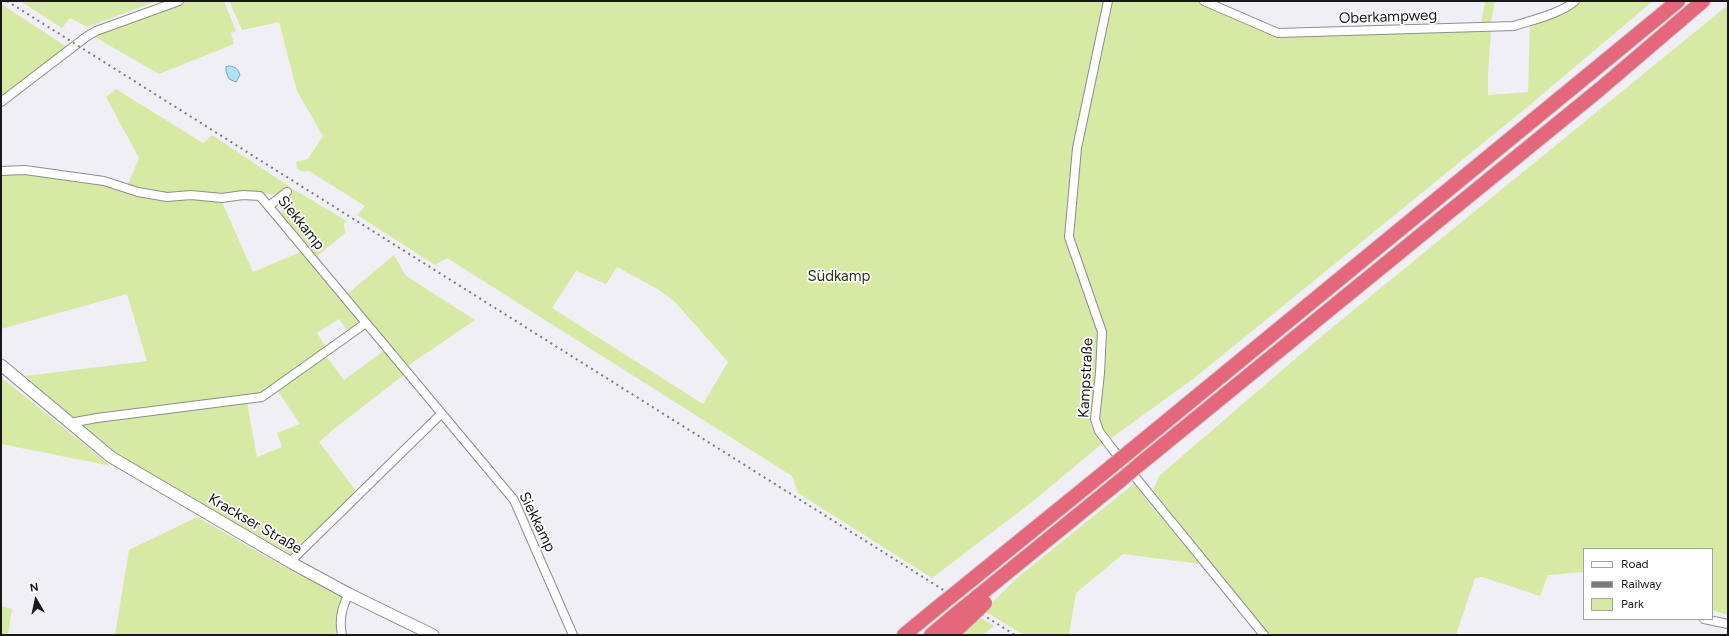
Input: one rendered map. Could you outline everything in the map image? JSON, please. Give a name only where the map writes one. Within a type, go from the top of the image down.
[{"type":"highway","points":[[904,635],[1678,1]]},
{"type":"highway","points":[[931,635],[956,622],[1051,537],[1600,89],[1703,1]]},
{"type":"highway","points":[[950,635],[956,622]]},
{"type":"street","points":[[1,102],[96,31],[180,1]]},
{"type":"street","name":"Kampstraße","points":[[1108,1],[1077,148],[1069,237],[1102,332],[1100,373],[1095,419],[1099,431],[1114,451],[1264,635]]},
{"type":"street","name":"Oberkampweg","points":[[1204,1],[1278,33],[1514,26],[1539,18],[1570,5],[1575,1]]},
{"type":"street","name":"Siekkamp","points":[[1,171],[25,170],[104,181],[138,192],[166,197],[191,195],[222,198],[260,196],[514,500],[573,635]]},
{"type":"street","points":[[269,206],[287,192]]},
{"type":"street","points":[[71,424],[97,418],[262,397],[366,323]]},
{"type":"street","name":"Krackser Straße","points":[[1,365],[111,457],[290,562],[349,594],[433,635]]},
{"type":"street","points":[[290,562],[441,414]]},
{"type":"street","points":[[342,635],[341,628],[343,609],[349,594]]},
{"type":"street","points":[[1707,620],[1728,624]]},
{"type":"green space","points":[[20,1],[157,1],[87,27],[70,18],[62,28]]},
{"type":"green space","points":[[188,1],[224,1],[236,31],[231,33],[234,44],[159,74],[93,36]]},
{"type":"green space","name":"Südkamp","points":[[229,1],[1105,1],[1093,58],[1089,67],[1074,148],[1066,237],[1099,332],[1096,434],[1103,443],[1032,502],[932,578],[798,493],[792,476],[447,258],[435,265],[357,215],[365,206],[309,171],[303,172],[297,169],[296,162],[308,159],[323,136],[297,91],[279,22],[242,30]],"holes":[[[617,267],[659,290],[675,302],[728,362],[703,404],[552,308],[576,271],[606,284]]]},
{"type":"green space","points":[[1111,1],[1196,1],[1277,37],[1491,30],[1488,95],[1528,92],[1530,24],[1571,8],[1579,1],[1653,1],[1531,104],[1193,379],[1110,439],[1103,431],[1100,420],[1105,332],[1072,237],[1079,151]]},
{"type":"green space","points":[[1485,1],[1495,1],[1491,24],[1481,24]]},
{"type":"green space","points":[[1,4],[67,47],[1,98]]},
{"type":"green space","points":[[1728,5],[1728,615],[1713,610],[1713,548],[1583,548],[1583,572],[1548,575],[1540,596],[1482,577],[1475,578],[1456,635],[1269,635],[1153,490],[1159,476],[1323,335]]},
{"type":"green space","points":[[116,89],[203,143],[212,135],[293,189],[347,221],[344,224],[345,233],[315,258],[279,215],[288,199],[271,194],[250,192],[240,193],[221,200],[253,272],[303,251],[363,322],[349,332],[339,319],[317,333],[327,349],[262,395],[75,420],[25,376],[147,361],[127,294],[1,329],[1,168],[109,179],[128,184],[139,158],[106,97]]},
{"type":"green space","points":[[394,255],[406,276],[475,320],[406,367],[346,295]]},
{"type":"green space","points":[[385,350],[405,374],[319,442],[356,491],[295,551],[290,554],[130,462],[96,438],[79,423],[247,402],[257,457],[282,447],[277,433],[300,424],[277,390],[325,355],[344,380]]},
{"type":"green space","points":[[1,377],[111,466],[1,444]]},
{"type":"green space","points":[[1136,482],[1144,497],[1200,564],[1123,554],[1076,593],[1069,635],[1024,635],[984,611],[1017,578]]},
{"type":"green space","points":[[197,517],[288,569],[342,595],[336,617],[337,632],[332,635],[115,635],[129,550]]},
{"type":"green space","points":[[1,606],[12,609],[8,635],[1,635]]},
{"type":"green space","points":[[978,616],[994,626],[983,635],[957,635]]},
{"type":"water","points":[[226,67],[234,67],[240,75],[236,82],[229,79],[226,71]]},
{"type":"railway","points":[[7,1],[1015,635]]}]
